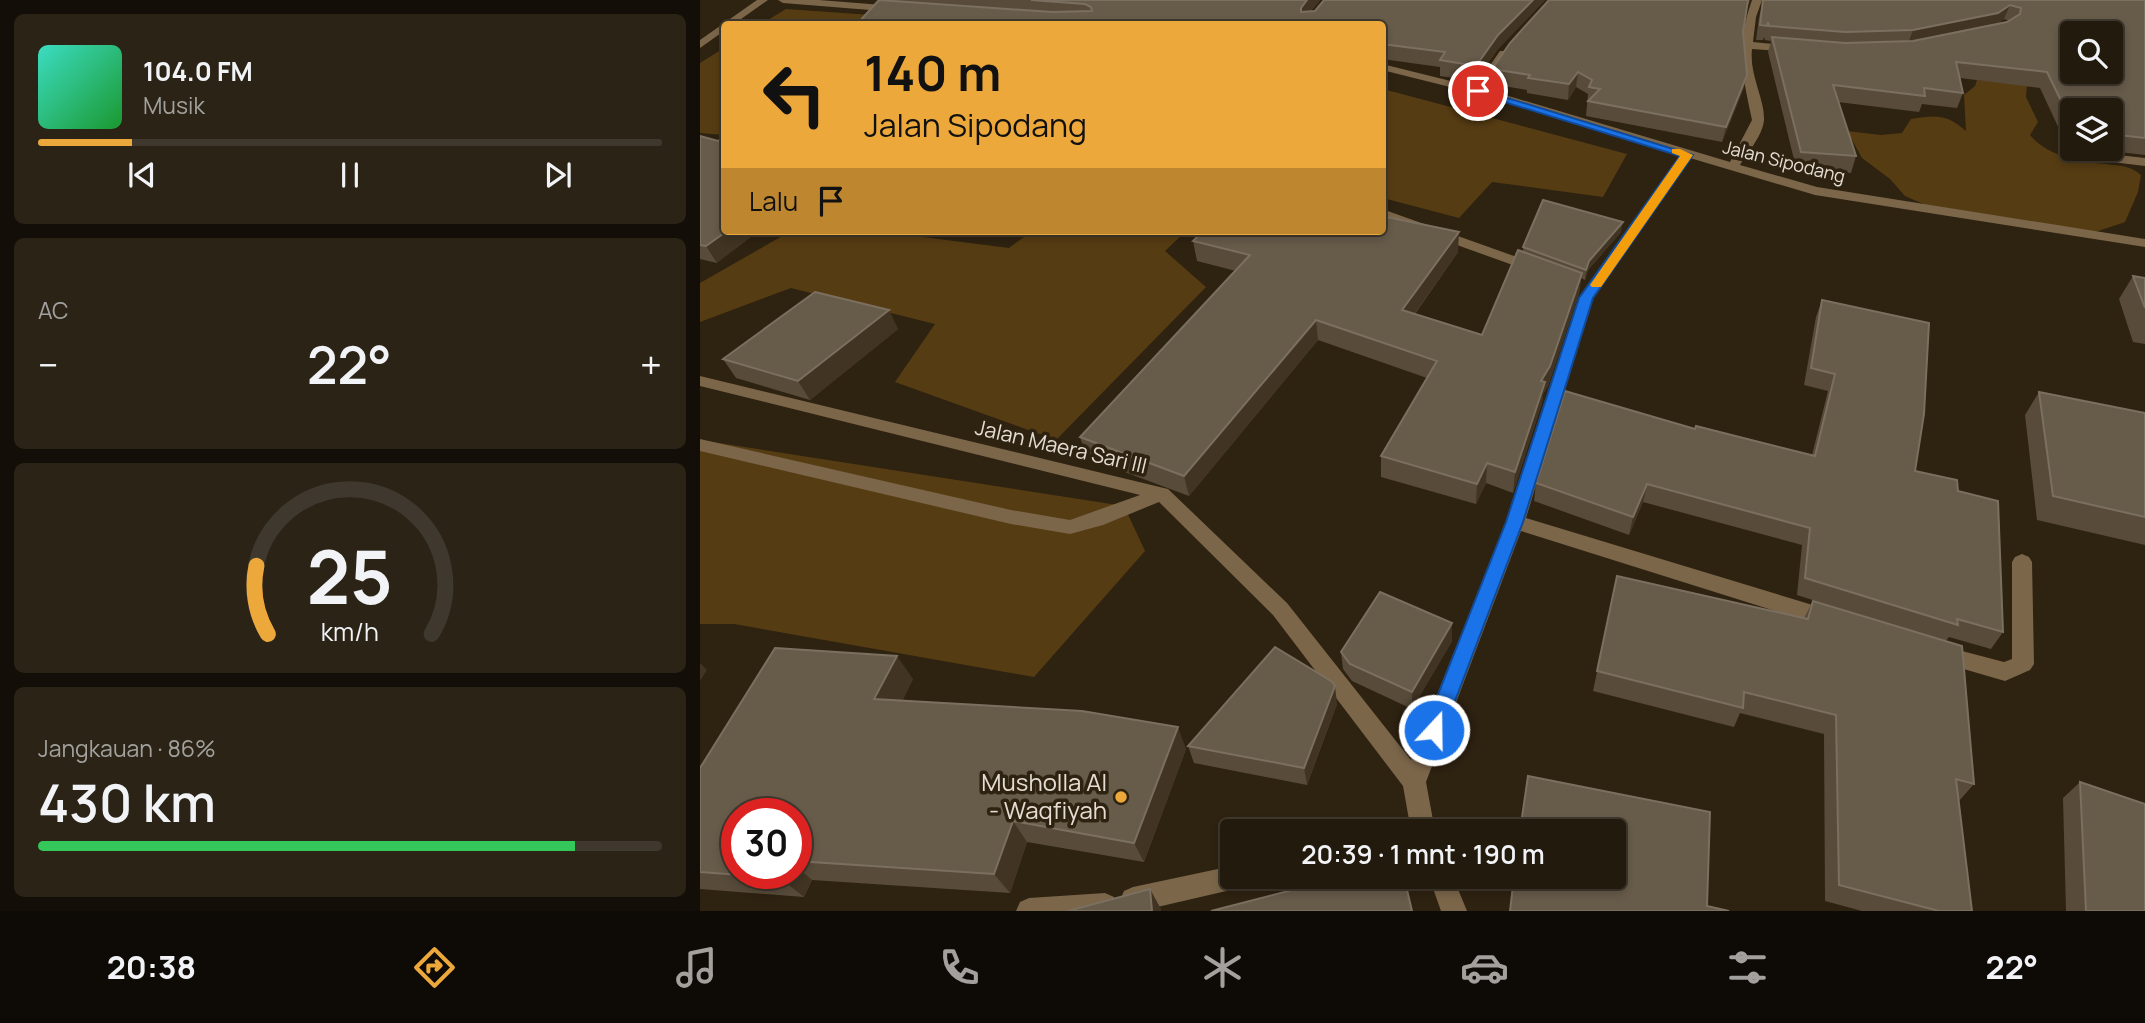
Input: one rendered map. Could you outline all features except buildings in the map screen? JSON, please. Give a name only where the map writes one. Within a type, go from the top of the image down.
[{"type":"street","points":[[734,21],[763,0]]},
{"type":"street","points":[[783,0],[905,9]]},
{"type":"street","points":[[1733,167],[1752,136],[1758,120],[1745,62],[1756,0]]},
{"type":"street","points":[[700,45],[721,30]]},
{"type":"street","points":[[1747,44],[1810,50]]},
{"type":"street","points":[[1478,91],[1511,47]]},
{"type":"street","name":"Jalan Sipodang","points":[[1386,67],[1478,91],[1815,191],[2145,243]]},
{"type":"street","points":[[1421,819],[1414,782],[1515,522],[1586,298],[1586,288],[1687,155]]},
{"type":"street","points":[[2123,160],[2145,162]]},
{"type":"street","points":[[1386,214],[1553,275]]},
{"type":"street","name":"Jalan Maera Sari III","points":[[700,381],[1162,494],[1280,609],[1414,782]]},
{"type":"street","points":[[700,445],[1070,527],[1096,520],[1162,494]]},
{"type":"street","points":[[1515,522],[1847,625]]},
{"type":"street","points":[[1926,649],[2005,672],[2023,664],[2022,562]]},
{"type":"street","points":[[1029,911],[1108,905],[1220,881]]},
{"type":"street","points":[[1446,889],[1454,911]]},
{"type":"shaded area","points":[[786,9],[872,15],[863,21],[766,21]]},
{"type":"shaded area","points":[[721,50],[721,135],[700,133],[700,63]]},
{"type":"shaded area","points":[[1977,80],[2027,85],[2026,97],[2038,122],[2030,135],[2045,148],[2060,155],[2060,161],[2125,166],[2141,175],[2138,192],[2125,222],[2095,232],[1928,206],[1905,196],[1890,179],[1862,158],[1851,138],[1838,130],[1881,135],[1902,133],[1911,119],[1935,117],[1953,121],[1966,131],[1964,95],[1975,86]]},
{"type":"shaded area","points":[[1386,90],[1627,154],[1603,197],[1492,182],[1459,218],[1386,199]]},
{"type":"shaded area","points":[[784,235],[907,235],[1009,248],[1027,235],[1182,235],[1165,251],[1206,287],[1056,440],[895,382],[935,324],[791,288],[700,322],[700,283]]},
{"type":"shaded area","points":[[700,440],[1124,506],[1145,551],[1034,677],[734,624],[700,624]]},
{"type":"slow traffic","points":[[1596,285],[1687,155],[1676,151]]},
{"type":"place","name":"Musholla Al - Waqfiyah","points":[[1121,797]]},
{"type":"route","points":[[1434,730],[1515,522],[1586,298],[1687,155],[1478,91]]}]
